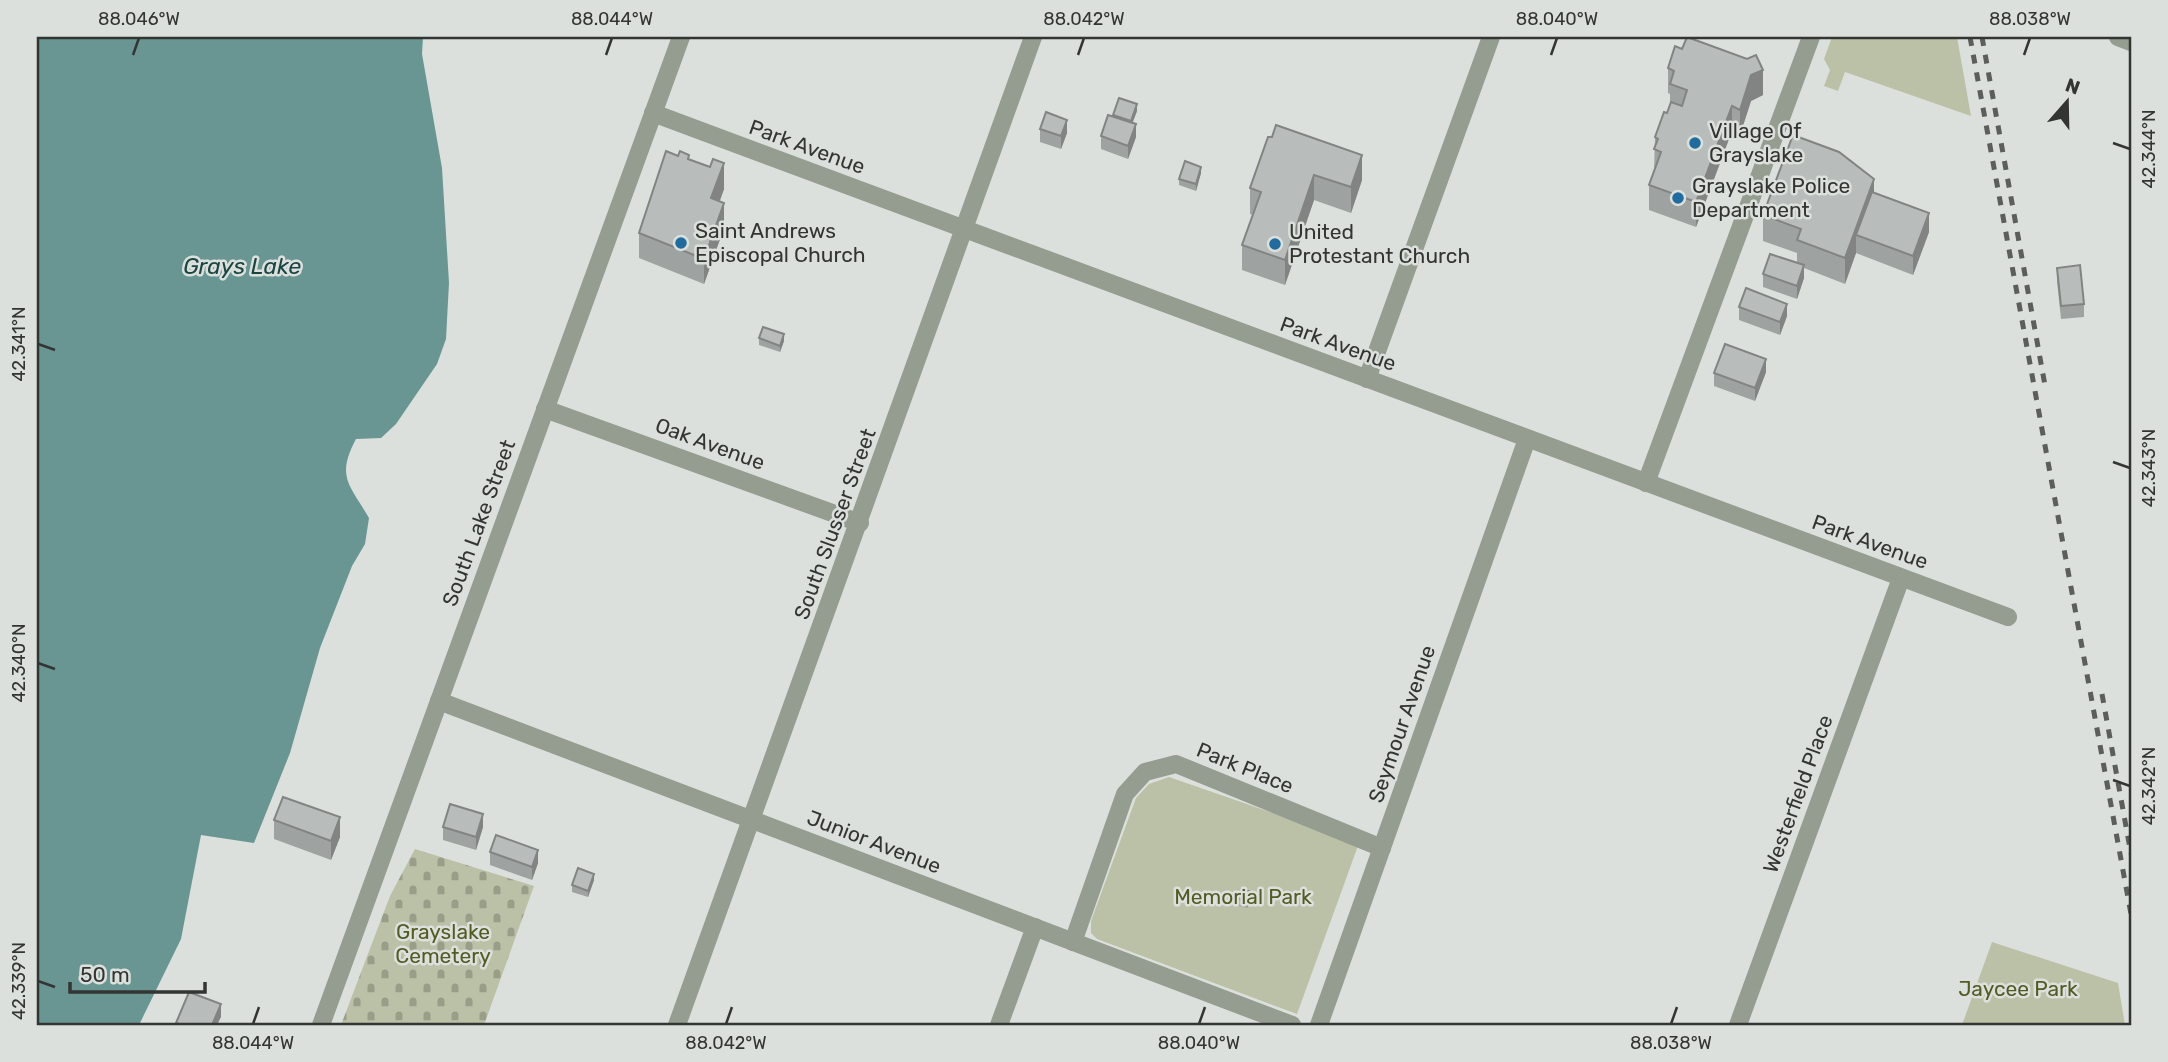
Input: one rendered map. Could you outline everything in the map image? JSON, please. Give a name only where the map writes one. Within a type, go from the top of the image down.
[{"type":"street","name":"South Lake Street","points":[[321,1025],[681,37]]},
{"type":"street","name":"South Slusser Street","points":[[677,1025],[1033,37]]},
{"type":"street","points":[[1367,379],[1491,37]]},
{"type":"street","points":[[1646,483],[1811,37]]},
{"type":"street","points":[[2118,37],[2131,42]]},
{"type":"street","name":"Park Avenue","points":[[653,113],[2008,617]]},
{"type":"street","name":"Oak Avenue","points":[[545,409],[860,523]]},
{"type":"street","name":"Seymour Avenue","points":[[1320,1025],[1527,439]]},
{"type":"street","name":"Westerfield Place","points":[[1738,1025],[1901,578]]},
{"type":"street","name":"Junior Avenue","points":[[439,701],[1292,1025]]},
{"type":"street","name":"Park Place","points":[[1073,942],[1125,794],[1145,772],[1176,764],[1382,848]]},
{"type":"street","points":[[999,1025],[1035,927]]},
{"type":"green space","points":[[1832,37],[1957,37],[1971,116],[1845,72],[1838,91],[1824,86],[1830,70],[1824,59]]},
{"type":"green space","name":"Memorial Park","points":[[1169,777],[1359,843],[1297,1014],[1097,939],[1091,933],[1091,921],[1136,798],[1149,784]]},
{"type":"green space","name":"Grayslake Cemetery","points":[[415,849],[534,886],[484,1025],[341,1025],[390,896]]},
{"type":"green space","name":"Jaycee Park","points":[[1992,942],[2118,983],[2125,1025],[1962,1025]]},
{"type":"water","name":"Grays Lake","points":[[37,37],[423,37],[422,54],[442,168],[449,283],[446,339],[437,364],[396,424],[381,438],[356,439],[350,452],[346,472],[348,480],[369,518],[365,544],[352,566],[320,648],[290,753],[254,843],[201,835],[181,939],[139,1025],[37,1025]]},
{"type":"building","name":"Village Of Grayslake","points":[[1687,37],[1747,59],[1756,55],[1763,70],[1751,75],[1740,110],[1732,106],[1696,202],[1649,185],[1661,152],[1654,149],[1658,139],[1655,137],[1664,112],[1667,113],[1671,102],[1682,106],[1687,90],[1670,84],[1674,71],[1668,68],[1675,46],[1682,49]]},
{"type":"building","points":[[1119,98],[1137,104],[1131,121],[1113,115]]},
{"type":"building","points":[[1046,112],[1067,120],[1061,136],[1040,129]]},
{"type":"building","points":[[1108,115],[1136,124],[1128,146],[1101,136]]},
{"type":"building","name":"United Protestant Church","points":[[1276,125],[1362,155],[1351,187],[1314,175],[1285,260],[1242,245],[1261,192],[1250,188],[1268,137],[1272,137]]},
{"type":"building","points":[[1793,135],[1839,152],[1874,179],[1845,258],[1797,240],[1801,229],[1763,215]]},
{"type":"building","name":"Saint Andrews Episcopal Church","points":[[666,151],[678,156],[680,151],[689,155],[688,159],[710,167],[713,159],[724,163],[711,198],[724,203],[704,259],[639,233]]},
{"type":"building","points":[[1185,161],[1201,167],[1196,184],[1179,179]]},
{"type":"building","points":[[1872,192],[1929,213],[1913,256],[1856,235]]},
{"type":"building","points":[[1770,254],[1804,265],[1797,286],[1763,274]]},
{"type":"building","points":[[2080,265],[2084,304],[2061,306],[2057,268]]},
{"type":"building","points":[[1746,288],[1787,304],[1780,322],[1739,307]]},
{"type":"building","points":[[763,327],[784,334],[780,346],[759,338]]},
{"type":"building","points":[[1725,344],[1766,359],[1755,388],[1714,373]]},
{"type":"building","points":[[283,797],[340,817],[331,841],[274,820]]},
{"type":"building","points":[[450,804],[483,814],[476,837],[443,827]]},
{"type":"building","points":[[496,835],[538,850],[532,867],[490,852]]},
{"type":"building","points":[[578,868],[594,874],[588,891],[572,885]]},
{"type":"building","points":[[1241,889],[1251,892],[1247,902],[1239,899]]},
{"type":"building","points":[[189,992],[221,1004],[212,1025],[176,1023]]},
{"type":"railway","points":[[1970,37],[2131,914]]},
{"type":"railway","points":[[1982,37],[2046,391]]},
{"type":"railway","points":[[2102,694],[2131,854]]},
{"type":"place","name":"Village Of Grayslake","points":[[1695,143]]},
{"type":"place","name":"Grayslake Police Department","points":[[1678,198]]},
{"type":"place","name":"Saint Andrews Episcopal Church","points":[[681,243]]},
{"type":"place","name":"United Protestant Church","points":[[1275,244]]}]
